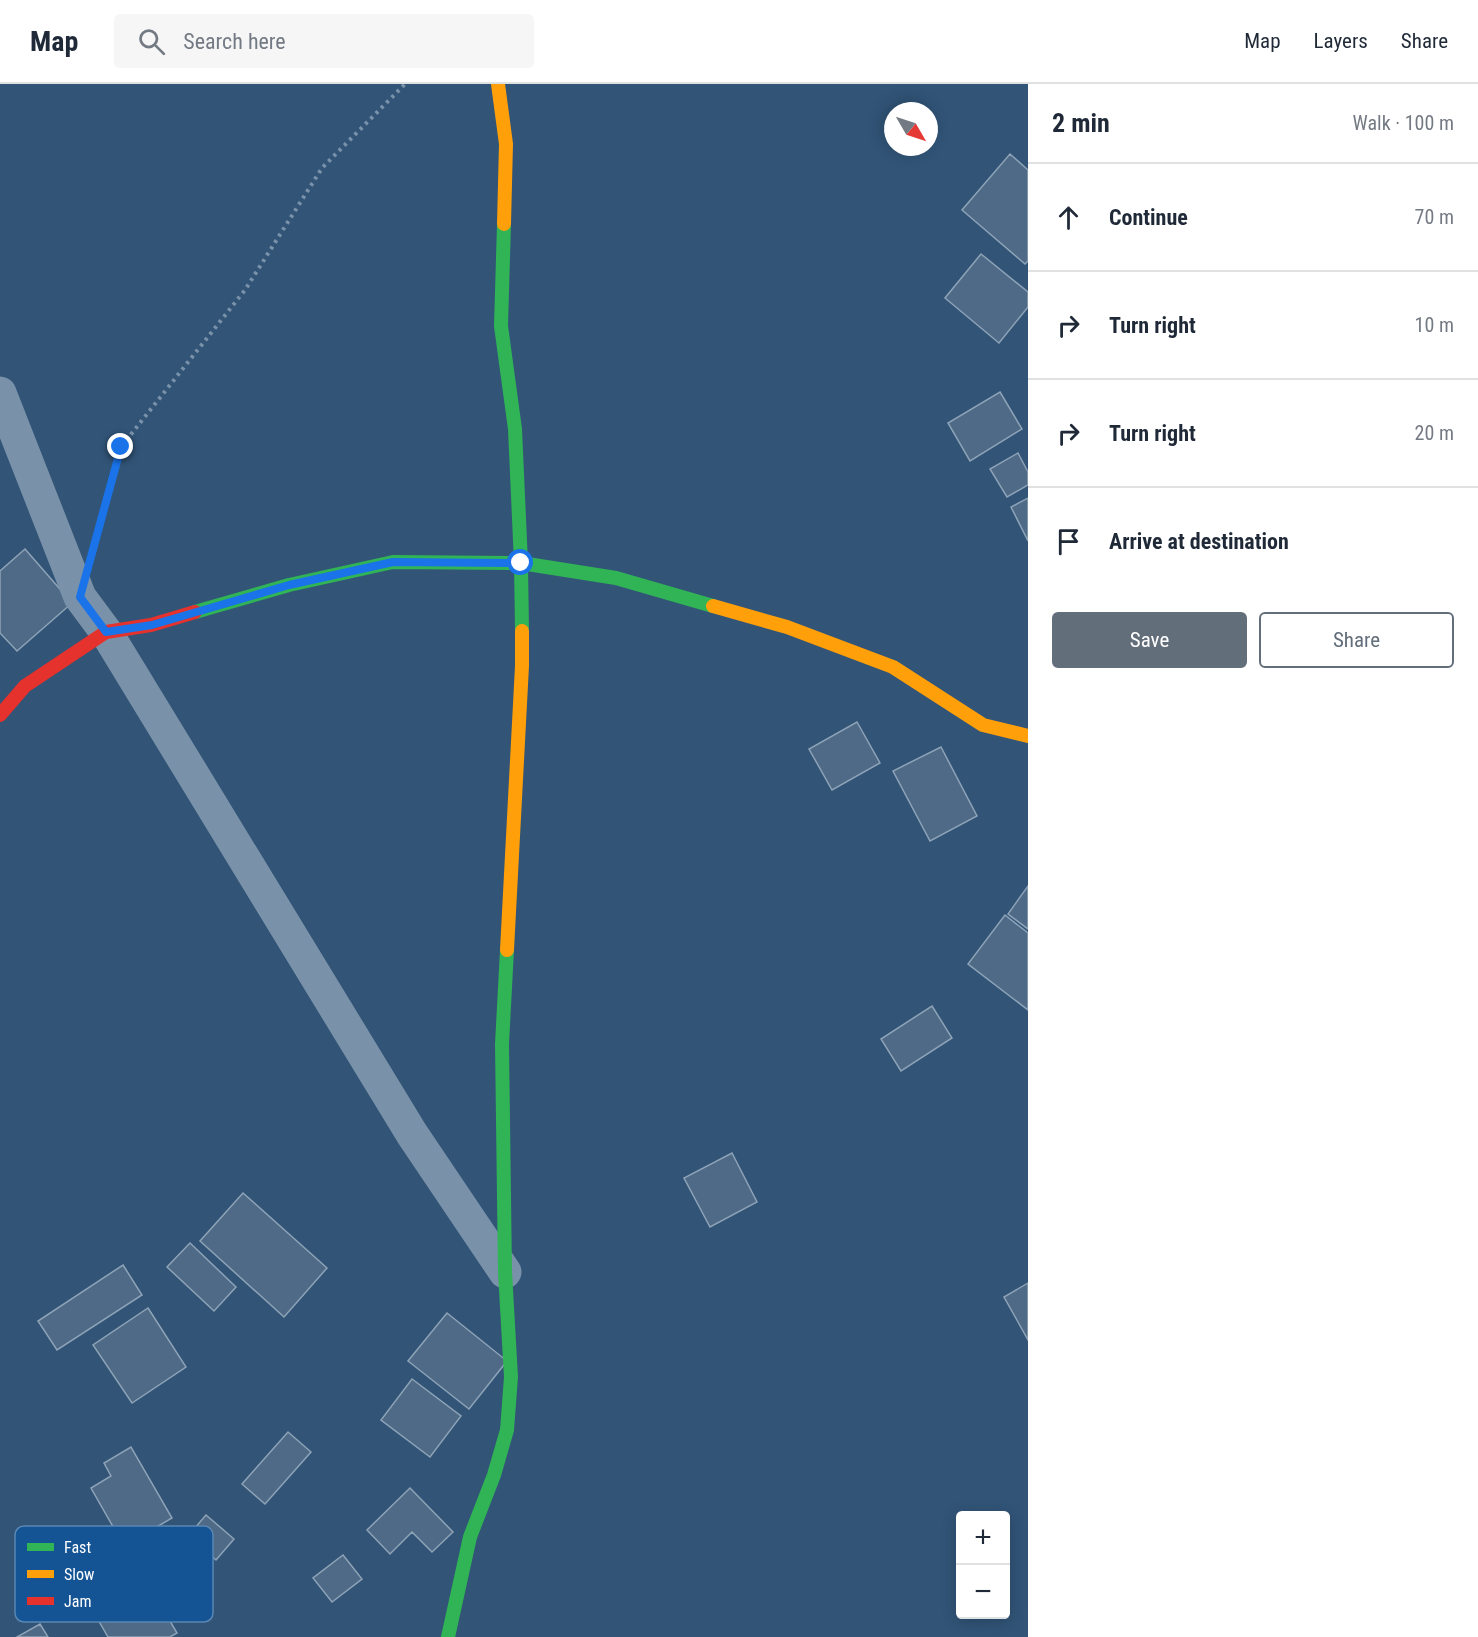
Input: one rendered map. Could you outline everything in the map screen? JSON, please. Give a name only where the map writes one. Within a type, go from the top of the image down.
[{"type":"street","points":[[448,1637],[471,1537],[494,1475],[507,1430],[511,1377],[505,1272],[502,1044],[522,666],[521,563],[515,429],[501,326],[506,144],[498,84]]},
{"type":"street","points":[[0,393],[80,597],[106,632],[412,1134],[505,1272]]},
{"type":"street","points":[[0,715],[25,686],[106,632],[152,625],[289,585],[393,562],[521,563],[616,578],[787,627],[893,667],[983,725],[1028,736]]},
{"type":"path","points":[[80,597],[121,447],[245,290],[322,168],[405,84]]},
{"type":"building","points":[[1010,154],[1028,170],[1028,261],[1025,264],[962,210]]},
{"type":"building","points":[[981,254],[1028,292],[1028,307],[999,343],[945,298]]},
{"type":"building","points":[[1000,392],[1022,429],[970,461],[948,423]]},
{"type":"building","points":[[1018,453],[1028,472],[1028,485],[1007,497],[990,469]]},
{"type":"building","points":[[1028,498],[1028,541],[1011,507]]},
{"type":"building","points":[[25,549],[72,603],[17,651],[0,633],[0,571]]},
{"type":"building","points":[[857,722],[880,763],[832,790],[809,749]]},
{"type":"building","points":[[941,747],[977,816],[930,841],[893,771]]},
{"type":"building","points":[[1028,886],[1028,929],[1008,914]]},
{"type":"building","points":[[1005,915],[1028,933],[1028,1010],[968,964]]},
{"type":"building","points":[[932,1006],[952,1038],[901,1071],[881,1039]]},
{"type":"building","points":[[732,1153],[757,1202],[710,1227],[684,1178]]},
{"type":"building","points":[[243,1193],[327,1268],[284,1317],[200,1241]]},
{"type":"building","points":[[190,1243],[236,1287],[214,1311],[167,1267]]},
{"type":"building","points":[[123,1265],[142,1295],[57,1350],[38,1321]]},
{"type":"building","points":[[1028,1283],[1028,1340],[1004,1297]]},
{"type":"building","points":[[148,1308],[186,1367],[132,1403],[93,1345]]},
{"type":"building","points":[[447,1313],[507,1361],[469,1409],[408,1361]]},
{"type":"building","points":[[412,1379],[461,1416],[430,1457],[381,1420]]},
{"type":"building","points":[[288,1432],[311,1452],[265,1504],[242,1484]]},
{"type":"building","points":[[131,1447],[172,1518],[158,1526],[113,1526],[91,1488],[111,1476],[104,1463]]},
{"type":"building","points":[[410,1488],[453,1532],[432,1552],[412,1532],[390,1554],[367,1530]]},
{"type":"building","points":[[206,1515],[234,1539],[216,1560],[213,1557],[213,1526],[197,1526]]},
{"type":"building","points":[[343,1555],[362,1579],[332,1602],[313,1578]]},
{"type":"building","points":[[99,1622],[171,1622],[177,1633],[170,1637],[108,1637]]},
{"type":"building","points":[[40,1624],[48,1637],[17,1637]]},
{"type":"traffic: fast","points":[[504,224],[501,326],[515,429],[522,631]]},
{"type":"traffic: fast","points":[[195,612],[289,585],[393,562],[521,563],[616,578],[713,606]]},
{"type":"traffic: fast","points":[[448,1637],[470,1537],[494,1475],[507,1430],[511,1377],[505,1272],[502,1044],[507,950]]},
{"type":"traffic: slow","points":[[498,84],[506,144],[504,224]]},
{"type":"traffic: slow","points":[[713,606],[787,627],[893,667],[983,725],[1028,736]]},
{"type":"traffic: slow","points":[[507,950],[522,631]]},
{"type":"traffic: jam","points":[[0,715],[25,686],[106,632],[151,625],[195,612]]},
{"type":"route","points":[[121,447],[80,597],[106,632],[152,625],[289,585],[393,562],[521,563]]}]
